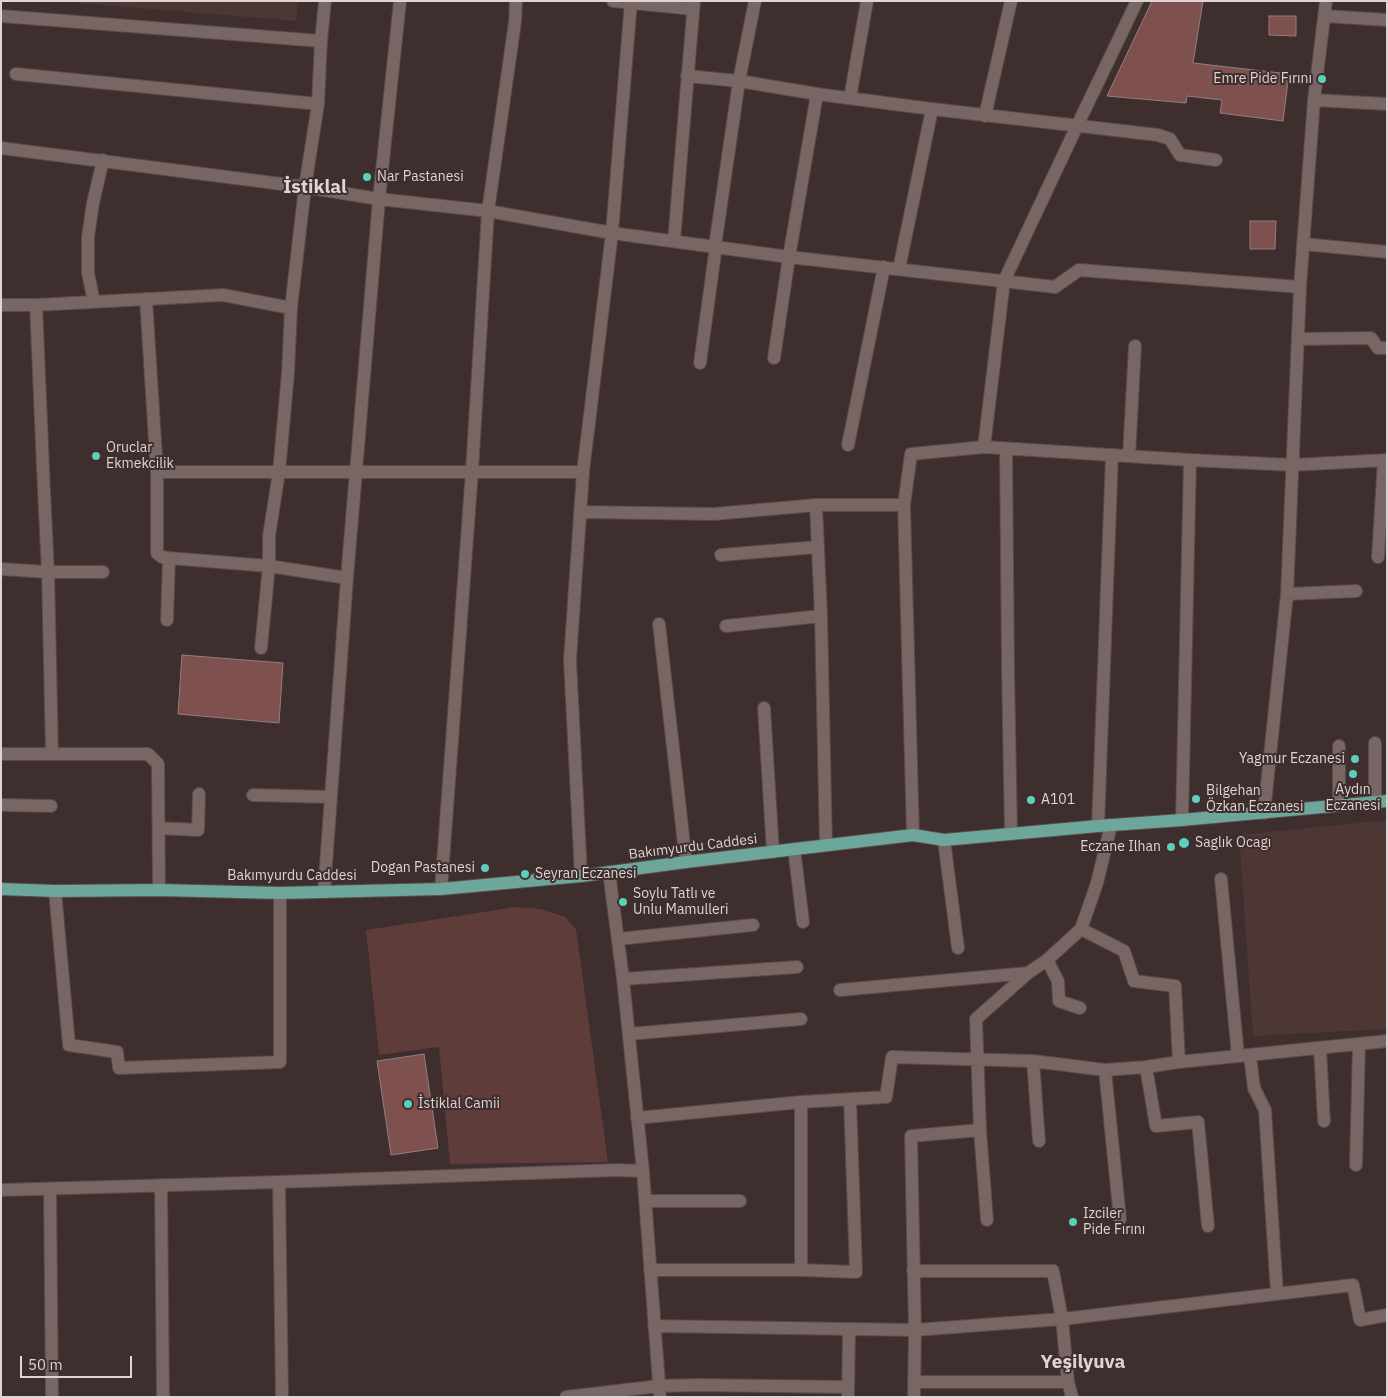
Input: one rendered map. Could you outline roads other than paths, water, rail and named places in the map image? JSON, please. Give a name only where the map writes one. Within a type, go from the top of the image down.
[{"type":"main road","name":"Bakımyurdu Caddesi","points":[[1,889],[280,893],[441,889],[582,876],[913,834],[944,840],[1264,813],[1381,801]]},
{"type":"street","points":[[261,648],[269,566],[269,536],[279,472],[288,373],[291,308],[305,187],[318,104],[325,1]]},
{"type":"street","points":[[324,892],[347,578],[379,198],[400,1]]},
{"type":"street","points":[[441,889],[472,471],[488,211],[516,1]]},
{"type":"street","points":[[613,1],[693,5],[674,241]]},
{"type":"street","points":[[700,363],[739,80],[755,1]]},
{"type":"street","points":[[850,98],[867,1]]},
{"type":"street","points":[[985,116],[1011,1]]},
{"type":"street","points":[[984,447],[1004,281],[1137,1]]},
{"type":"street","points":[[1264,813],[1287,594],[1300,287],[1314,100],[1326,1]]},
{"type":"street","points":[[582,876],[570,660],[583,472],[612,233],[631,2]]},
{"type":"street","points":[[1,16],[321,41]]},
{"type":"street","points":[[1324,16],[1387,20]]},
{"type":"street","points":[[16,74],[318,104]]},
{"type":"street","points":[[687,76],[739,80],[817,94],[985,116],[1158,135],[1170,138],[1180,155],[1216,160]]},
{"type":"street","points":[[774,358],[817,94]]},
{"type":"street","points":[[1314,100],[1387,104]]},
{"type":"street","points":[[899,269],[932,109]]},
{"type":"street","points":[[1,148],[488,211],[612,233],[789,257],[1056,287],[1079,270],[1300,287]]},
{"type":"street","points":[[94,302],[88,273],[88,237],[93,203],[103,160]]},
{"type":"street","points":[[1303,244],[1387,252]]},
{"type":"street","points":[[848,445],[884,267]]},
{"type":"street","points":[[1,305],[36,306],[224,295],[291,308]]},
{"type":"street","points":[[146,299],[156,472],[157,553],[162,557],[169,558],[269,566],[347,578]]},
{"type":"street","points":[[36,306],[48,572],[52,754]]},
{"type":"street","points":[[1299,339],[1372,338],[1378,348],[1387,348]]},
{"type":"street","points":[[1129,456],[1135,346]]},
{"type":"street","points":[[913,834],[904,505],[911,454],[984,447],[1292,465],[1386,460],[1378,557]]},
{"type":"street","points":[[1006,449],[1011,834]]},
{"type":"street","points":[[1098,826],[1112,455]]},
{"type":"street","points":[[1182,820],[1190,460]]},
{"type":"street","points":[[156,472],[583,472]]},
{"type":"street","points":[[580,512],[714,514],[816,505],[904,505]]},
{"type":"street","points":[[816,505],[821,616],[826,845]]},
{"type":"street","points":[[721,555],[818,547]]},
{"type":"street","points":[[167,620],[169,558]]},
{"type":"street","points":[[1,570],[104,572]]},
{"type":"street","points":[[1287,594],[1356,591]]},
{"type":"street","points":[[726,626],[821,616]]},
{"type":"street","points":[[659,624],[686,862]]},
{"type":"street","points":[[764,708],[773,852]]},
{"type":"street","points":[[1375,744],[1381,801]]},
{"type":"street","points":[[1339,746],[1339,805]]},
{"type":"street","points":[[1,754],[148,754],[158,764],[159,890]]},
{"type":"street","points":[[159,828],[198,830],[199,794]]},
{"type":"street","points":[[253,796],[331,797]]},
{"type":"street","points":[[1,805],[51,806]]},
{"type":"street","points":[[987,1220],[980,1130],[976,1019],[1028,973],[1048,960],[1081,929],[1097,883],[1111,825]]},
{"type":"street","points":[[944,840],[958,948]]},
{"type":"street","points":[[794,849],[803,922]]},
{"type":"street","points":[[609,872],[623,978],[643,1171],[659,1392]]},
{"type":"street","points":[[1222,879],[1244,1056],[1254,1088],[1265,1110],[1277,1294]]},
{"type":"street","points":[[55,891],[69,1045],[117,1052],[119,1068],[280,1062],[280,893]]},
{"type":"street","points":[[618,939],[753,925]]},
{"type":"street","points":[[1081,929],[1124,951],[1134,981],[1175,986],[1180,1062]]},
{"type":"street","points":[[1048,960],[1058,981],[1059,1001],[1080,1008]]},
{"type":"street","points":[[623,978],[797,967]]},
{"type":"street","points":[[840,990],[1028,973]]},
{"type":"street","points":[[629,1034],[801,1019]]},
{"type":"street","points":[[637,1118],[801,1102],[886,1097],[892,1057],[1033,1061],[1105,1070],[1387,1041]]},
{"type":"street","points":[[1356,1165],[1359,1044]]},
{"type":"street","points":[[1320,1048],[1324,1121]]},
{"type":"street","points":[[1033,1061],[1039,1141]]},
{"type":"street","points":[[1146,1067],[1156,1126],[1198,1122],[1208,1226]]},
{"type":"street","points":[[1105,1070],[1120,1219]]},
{"type":"street","points":[[650,1270],[856,1272],[850,1100]]},
{"type":"street","points":[[801,1102],[801,1270]]},
{"type":"street","points":[[914,1397],[915,1330],[912,1136],[980,1130]]},
{"type":"street","points":[[1,1190],[617,1170],[643,1171]]},
{"type":"street","points":[[279,1182],[282,1397]]},
{"type":"street","points":[[161,1185],[163,1397]]},
{"type":"street","points":[[50,1189],[52,1397]]},
{"type":"street","points":[[645,1201],[740,1201]]},
{"type":"street","points":[[913,1271],[1053,1271],[1062,1319],[1068,1382],[1072,1397]]},
{"type":"street","points":[[654,1326],[915,1330],[1062,1319],[1353,1285],[1360,1320],[1387,1315]]},
{"type":"street","points":[[566,1397],[659,1392],[848,1392],[849,1330]]},
{"type":"street","points":[[914,1382],[1068,1382]]},
{"type":"place","name":"Emre Pide Fırını","points":[[1322,79]]},
{"type":"place","name":"Nar Pastanesi","points":[[367,177]]},
{"type":"place","name":"Oruclar Ekmekcilik","points":[[96,456]]},
{"type":"place","name":"Yagmur Eczanesi","points":[[1355,759]]},
{"type":"place","name":"Aydın Eczanesi","points":[[1353,774]]},
{"type":"place","name":"Bilgehan Özkan Eczanesi","points":[[1196,799]]},
{"type":"place","name":"A101","points":[[1031,800]]},
{"type":"place","name":"Saglık Ocagı","points":[[1184,843]]},
{"type":"place","name":"Eczane Ilhan","points":[[1171,847]]},
{"type":"place","name":"Dogan Pastanesi","points":[[485,868]]},
{"type":"place","name":"Seyran Eczanesi","points":[[525,874]]},
{"type":"place","name":"Soylu Tatlı ve Unlu Mamulleri","points":[[623,902]]},
{"type":"place","name":"İstiklal Camii","points":[[408,1104]]},
{"type":"place","name":"Izciler Pide Fırını","points":[[1073,1222]]},
{"type":"district","name":"İstiklal","points":[[315,188]]},
{"type":"district","name":"Yeşilyuva","points":[[1083,1363]]}]
